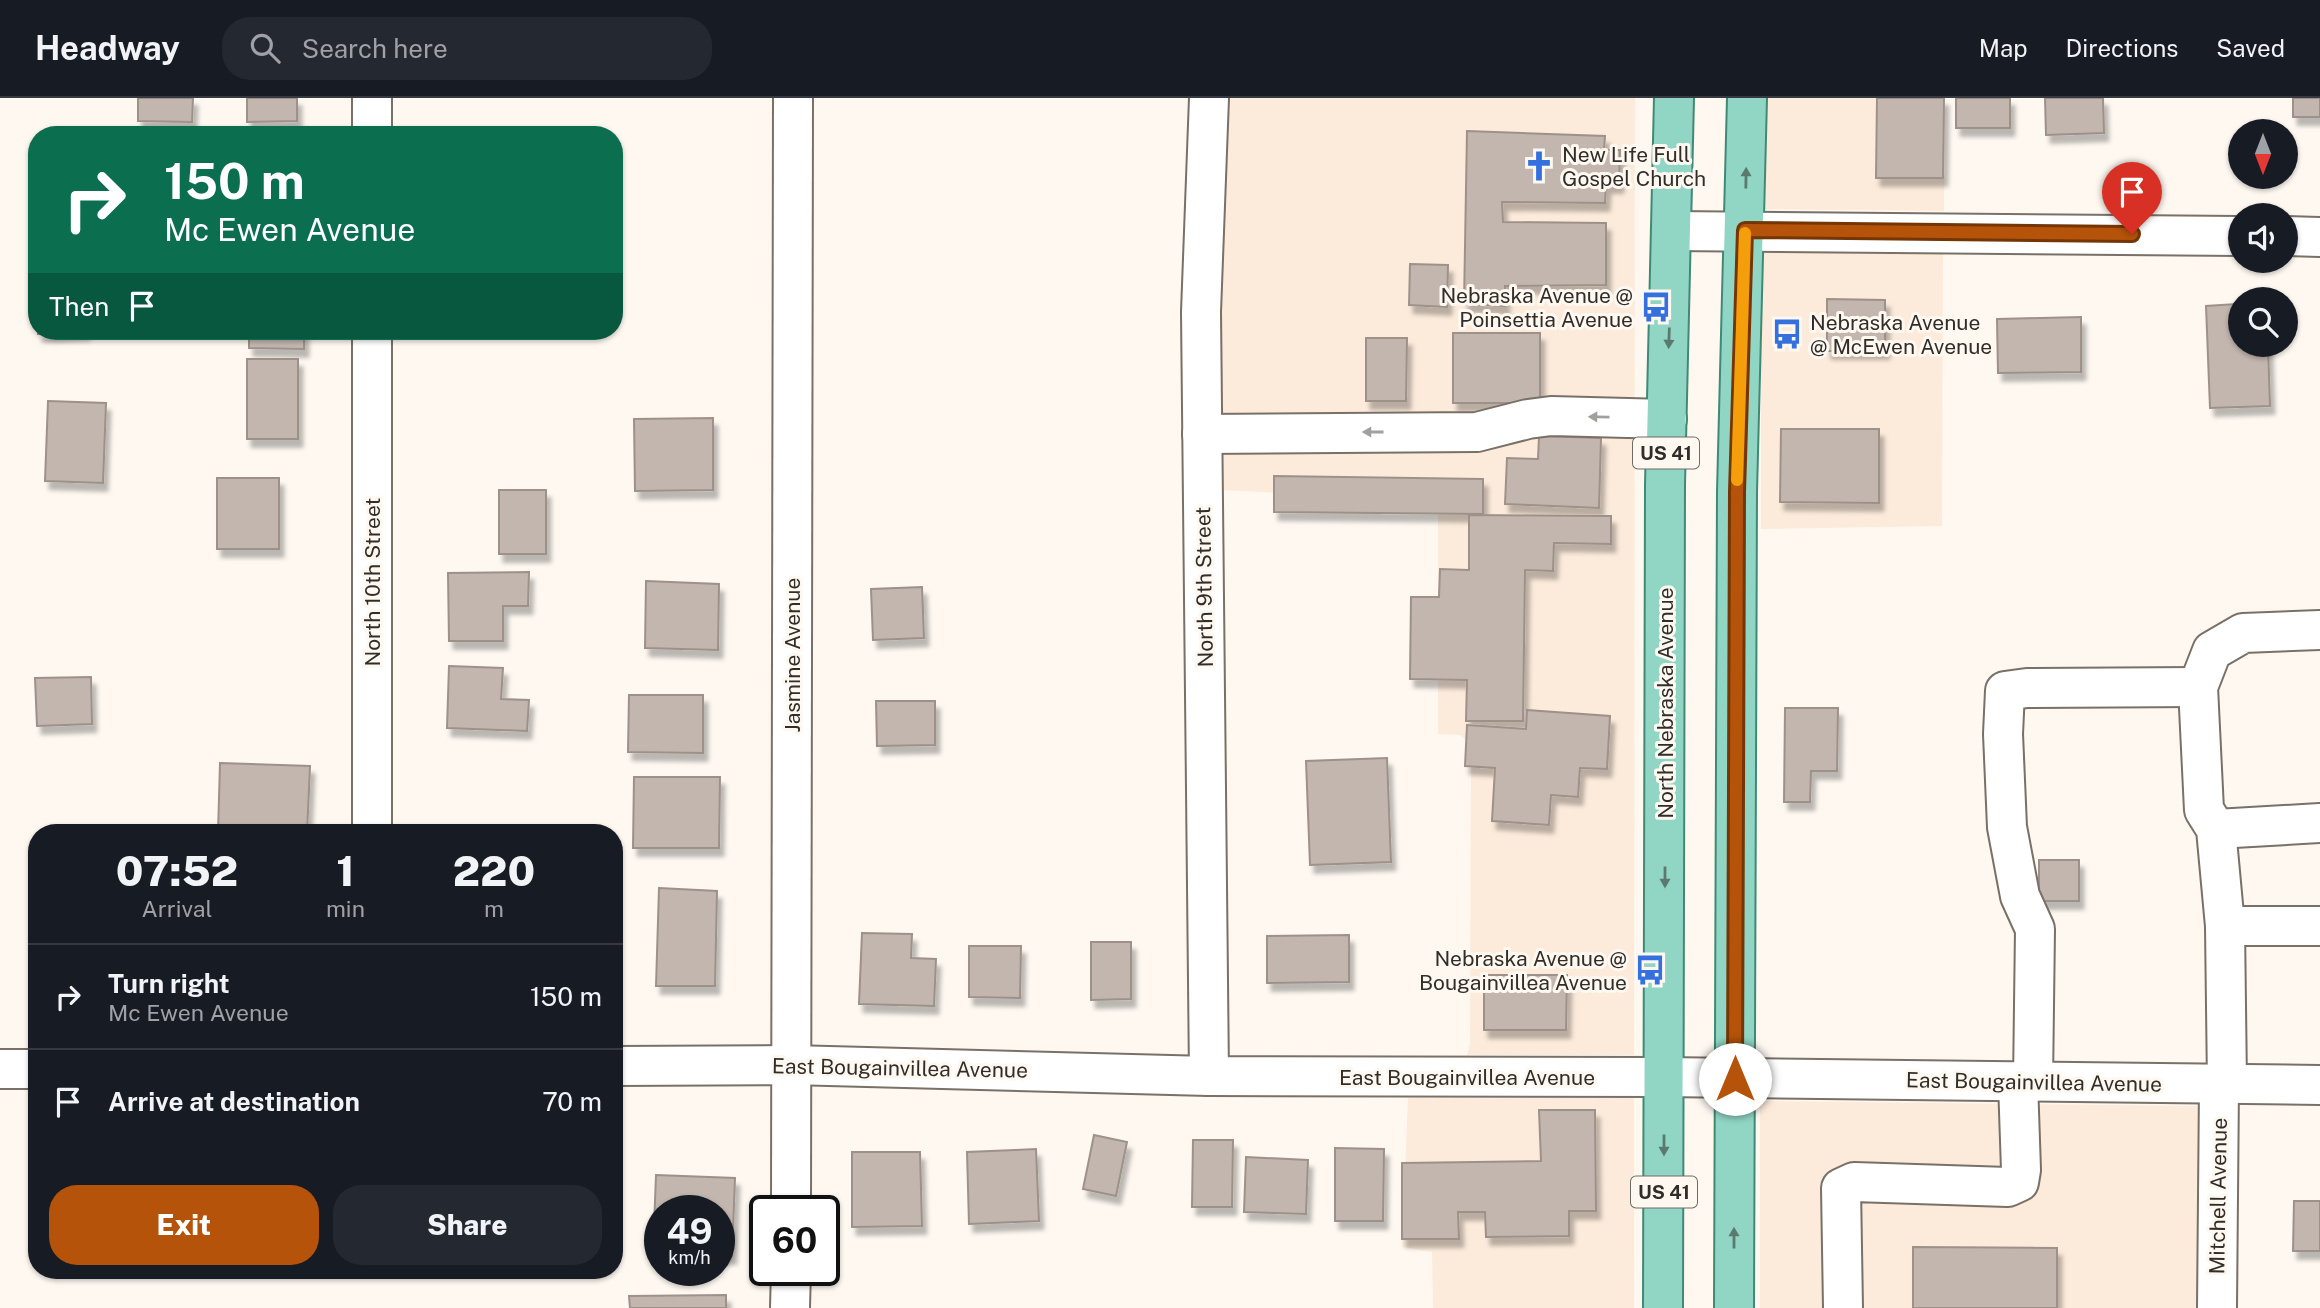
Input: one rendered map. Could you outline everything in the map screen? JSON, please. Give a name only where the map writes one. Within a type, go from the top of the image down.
[{"type":"main road","name":"North Nebraska Avenue","points":[[1663,1308],[1667,419],[1674,98]]},
{"type":"main road","points":[[1734,1308],[1737,492],[1747,98]]},
{"type":"street","points":[[372,98],[372,126]]},
{"type":"street","name":"Jasmine Avenue","points":[[791,1195],[793,98]]},
{"type":"street","name":"North 9th Street","points":[[1209,98],[1201,312],[1209,1076]]},
{"type":"street","points":[[1672,231],[2228,236]]},
{"type":"street","points":[[2298,236],[2320,237]]},
{"type":"street","name":"North 10th Street","points":[[372,340],[372,824]]},
{"type":"street","points":[[1202,434],[1477,432],[1552,416],[1667,419]]},
{"type":"street","points":[[1843,1308],[1841,1188],[1854,1182],[2008,1187],[2019,1182],[2035,929],[2020,896],[2007,827],[2003,734],[2005,691],[2027,688],[2198,687],[2212,651],[2243,633],[2320,630]]},
{"type":"street","name":"Mitchell Avenue","points":[[2198,687],[2204,810],[2216,829],[2225,926],[2217,1308]]},
{"type":"street","points":[[2216,829],[2320,823]]},
{"type":"street","points":[[2225,926],[2320,926]]},
{"type":"street","name":"East Bougainvillea Avenue","points":[[623,1066],[792,1065],[1209,1076],[1664,1077],[2320,1084]]},
{"type":"street","points":[[0,1069],[28,1069]]},
{"type":"street","points":[[790,1308],[791,1286]]},
{"type":"shaded area","points":[[1228,98],[1635,98],[1634,1055],[1467,1055],[1470,1044],[1471,752],[1468,742],[1460,735],[1438,734],[1438,501],[1222,490],[1220,312]]},
{"type":"shaded area","points":[[1767,98],[1945,98],[1944,211],[1765,209]]},
{"type":"shaded area","points":[[1763,252],[1943,254],[1942,526],[1761,529]]},
{"type":"shaded area","points":[[1408,1098],[1634,1098],[1634,1308],[1433,1308],[1432,1252],[1402,1247]]},
{"type":"shaded area","points":[[1760,1101],[2200,1106],[2198,1308],[1760,1308]]},
{"type":"building","points":[[138,98],[193,98],[192,122],[138,121]]},
{"type":"building","points":[[247,98],[297,98],[297,121],[247,122]]},
{"type":"building","points":[[1877,98],[1944,98],[1943,178],[1876,178]]},
{"type":"building","points":[[1956,98],[2010,98],[2010,128],[1956,128]]},
{"type":"building","points":[[2045,98],[2103,98],[2104,133],[2046,135]]},
{"type":"building","points":[[2293,98],[2320,98],[2320,117],[2293,117]]},
{"type":"building","points":[[1467,131],[1605,136],[1604,150],[1620,150],[1619,185],[1606,185],[1605,203],[1502,202],[1503,222],[1606,223],[1606,285],[1505,286],[1505,306],[1464,304]]},
{"type":"building","points":[[1410,264],[1448,265],[1447,307],[1409,305]]},
{"type":"building","points":[[1827,299],[1885,300],[1885,351],[1827,351]]},
{"type":"building","points":[[2228,305],[2228,357],[2268,357],[2270,406],[2210,408],[2206,306]]},
{"type":"building","points":[[2081,317],[2081,372],[1998,373],[1997,319]]},
{"type":"building","points":[[1453,333],[1540,333],[1540,403],[1453,403]]},
{"type":"building","points":[[1366,338],[1407,338],[1406,401],[1366,401]]},
{"type":"building","points":[[249,340],[304,340],[304,349],[249,348]]},
{"type":"building","points":[[247,359],[298,359],[298,439],[247,439]]},
{"type":"building","points":[[48,401],[106,403],[103,483],[45,481]]},
{"type":"building","points":[[713,418],[713,490],[635,491],[634,419]]},
{"type":"building","points":[[1781,429],[1879,429],[1879,503],[1780,502]]},
{"type":"building","points":[[1539,436],[1601,438],[1599,508],[1505,504],[1507,458],[1538,459]]},
{"type":"building","points":[[1274,476],[1483,479],[1483,514],[1274,512]]},
{"type":"building","points":[[217,478],[279,478],[279,549],[217,549]]},
{"type":"building","points":[[499,490],[546,490],[546,554],[499,554]]},
{"type":"building","points":[[1469,515],[1611,516],[1611,544],[1554,543],[1553,571],[1525,570],[1523,721],[1466,721],[1467,680],[1410,679],[1411,597],[1439,597],[1440,569],[1469,570]]},
{"type":"building","points":[[529,572],[528,606],[503,606],[503,641],[449,641],[448,573]]},
{"type":"building","points":[[646,581],[719,584],[718,650],[645,648]]},
{"type":"building","points":[[922,587],[924,638],[873,640],[871,589]]},
{"type":"building","points":[[449,666],[503,668],[501,699],[529,700],[527,731],[447,728]]},
{"type":"building","points":[[91,677],[92,724],[37,726],[35,678]]},
{"type":"building","points":[[629,695],[703,695],[703,753],[628,752]]},
{"type":"building","points":[[876,701],[935,701],[935,745],[877,746]]},
{"type":"building","points":[[1785,708],[1838,708],[1837,771],[1811,771],[1810,802],[1784,802]]},
{"type":"building","points":[[1527,710],[1610,716],[1607,769],[1580,768],[1578,797],[1551,795],[1549,825],[1492,821],[1495,768],[1465,766],[1467,725],[1526,729]]},
{"type":"building","points":[[1387,758],[1391,862],[1310,865],[1306,761]]},
{"type":"building","points":[[220,763],[310,766],[307,824],[218,824]]},
{"type":"building","points":[[634,777],[720,777],[719,848],[633,848]]},
{"type":"building","points":[[2039,860],[2079,860],[2079,901],[2039,901]]},
{"type":"building","points":[[659,888],[717,891],[715,986],[656,986]]},
{"type":"building","points":[[862,933],[912,934],[911,958],[936,959],[934,1006],[859,1004]]},
{"type":"building","points":[[1349,935],[1349,982],[1267,983],[1267,936]]},
{"type":"building","points":[[1091,942],[1131,942],[1131,999],[1091,1000]]},
{"type":"building","points":[[969,946],[1021,946],[1020,998],[969,997]]},
{"type":"building","points":[[1484,975],[1567,975],[1566,1030],[1484,1030]]},
{"type":"building","points":[[1539,1110],[1595,1110],[1596,1211],[1569,1211],[1569,1236],[1486,1237],[1485,1212],[1458,1212],[1459,1239],[1402,1239],[1402,1163],[1541,1161]]},
{"type":"building","points":[[1094,1135],[1127,1142],[1116,1196],[1083,1189]]},
{"type":"building","points":[[1193,1140],[1233,1140],[1232,1207],[1192,1207]]},
{"type":"building","points":[[1335,1148],[1384,1149],[1383,1221],[1335,1221]]},
{"type":"building","points":[[1036,1149],[1039,1221],[969,1224],[967,1152]]},
{"type":"building","points":[[852,1152],[920,1152],[922,1226],[852,1227]]},
{"type":"building","points":[[1246,1157],[1308,1160],[1306,1214],[1244,1212]]},
{"type":"building","points":[[656,1175],[735,1178],[734,1195],[655,1195]]},
{"type":"building","points":[[2294,1201],[2320,1201],[2320,1251],[2293,1251]]},
{"type":"building","points":[[1913,1247],[2057,1248],[2057,1308],[1913,1308]]},
{"type":"building","points":[[726,1295],[726,1308],[630,1308],[629,1296]]},
{"type":"slow traffic","points":[[1737,480],[1745,233]]},
{"type":"place","name":"New Life Full Gospel Church","points":[[1539,166]]},
{"type":"place","name":"Nebraska Avenue @ Poinsettia Avenue","points":[[1656,307]]},
{"type":"place","name":"Nebraska Avenue @ McEwen Avenue","points":[[1787,334]]},
{"type":"place","name":"Nebraska Avenue @ Bougainvillea Avenue","points":[[1650,970]]},
{"type":"route","points":[[1735,1079],[1737,492],[1745,230],[2132,234]]}]
